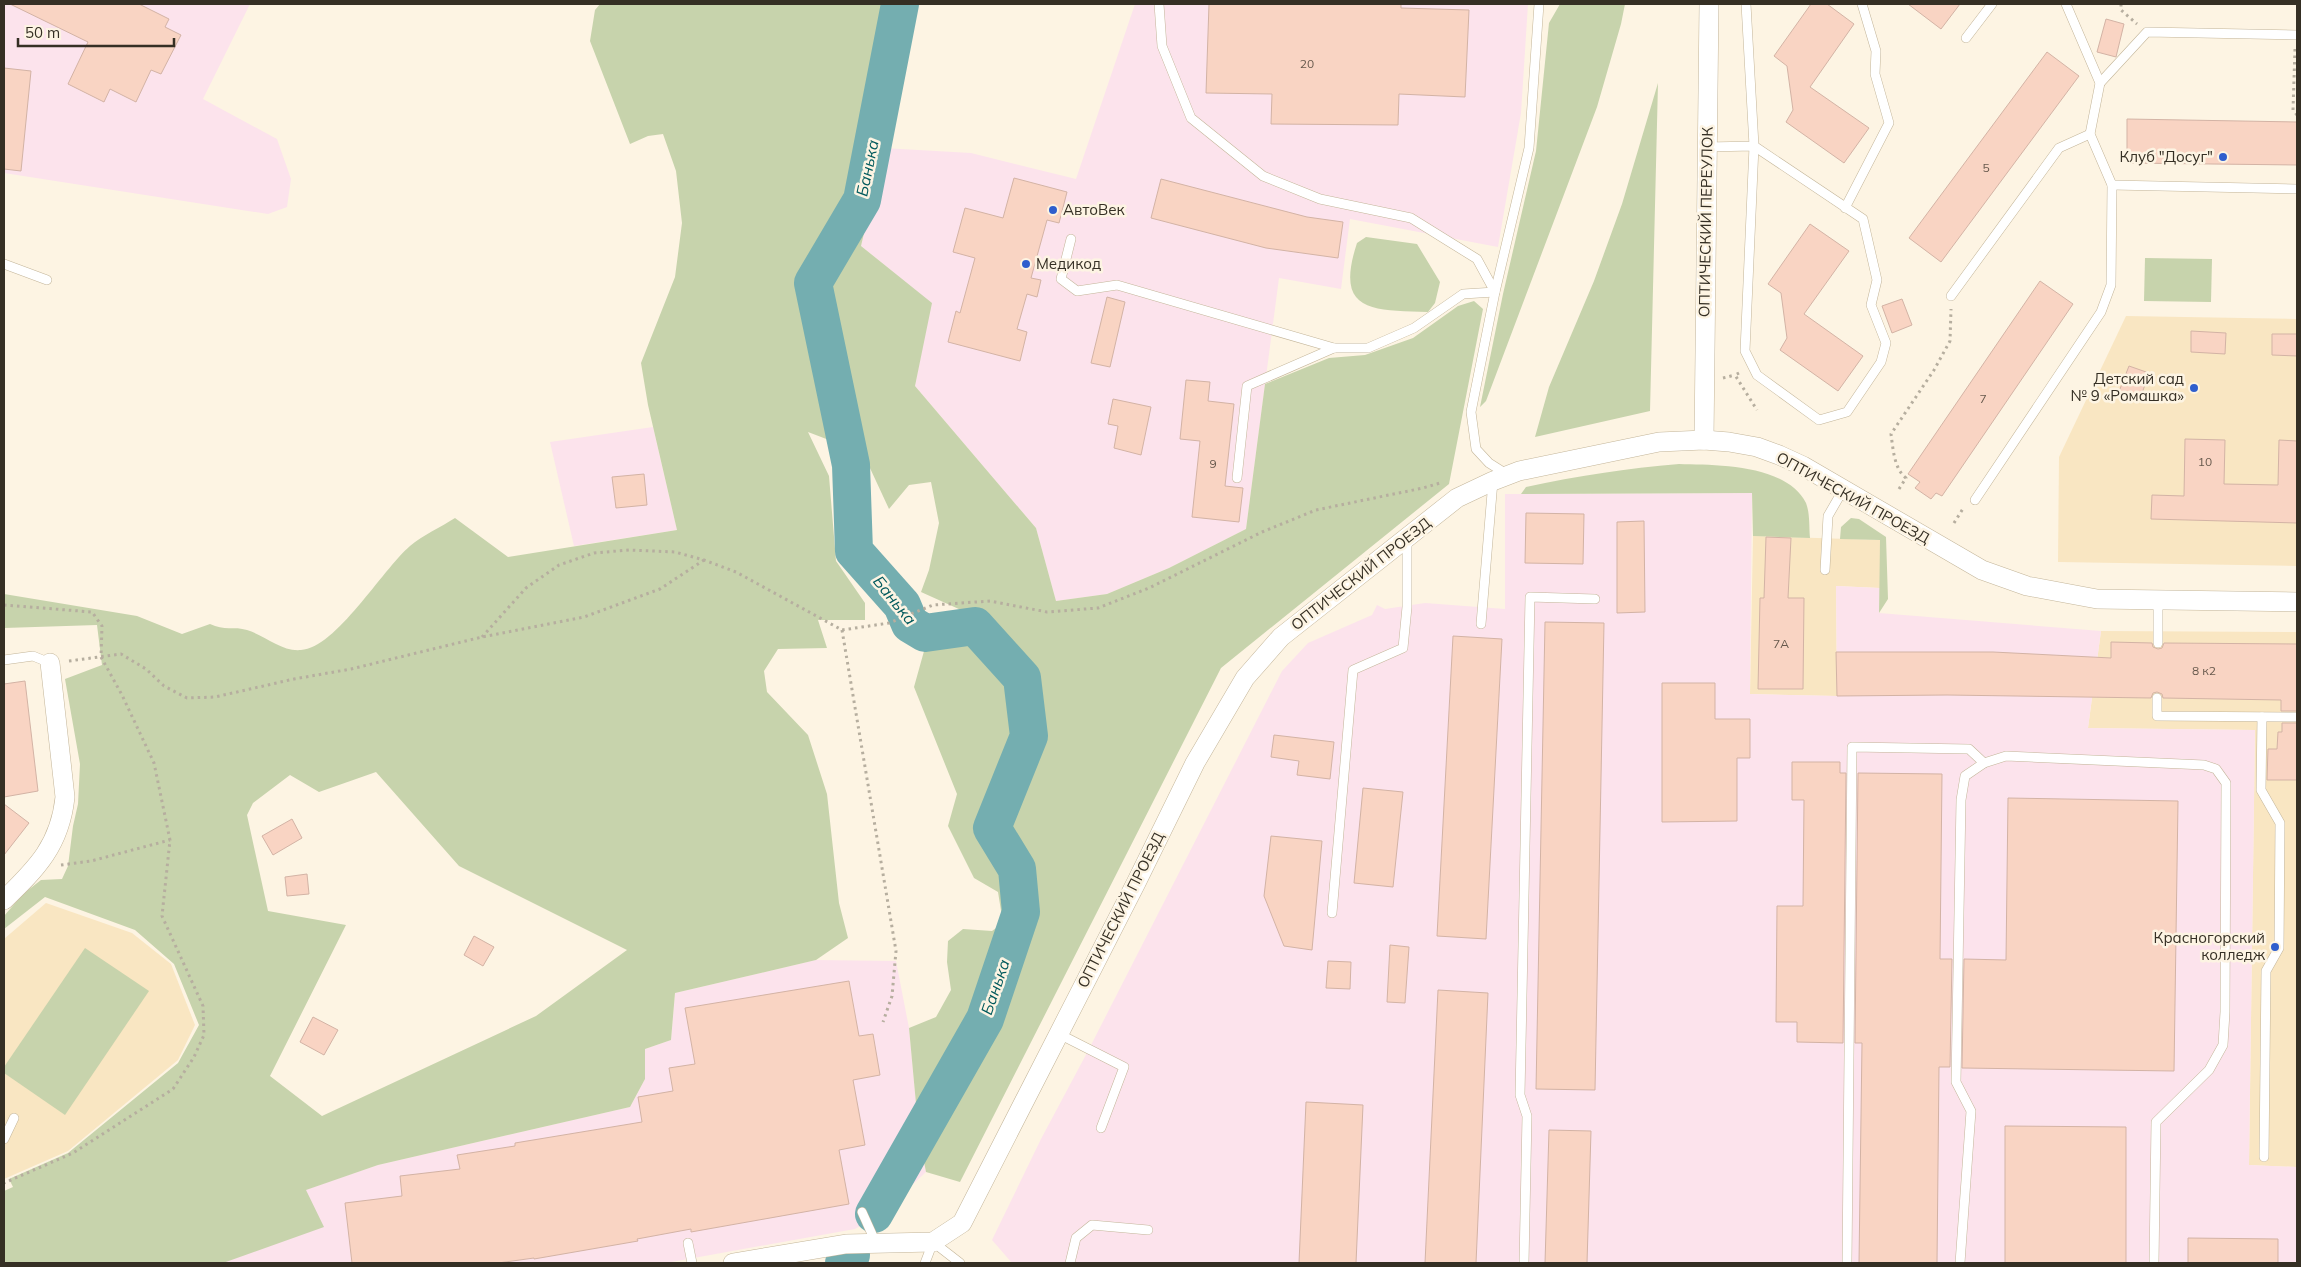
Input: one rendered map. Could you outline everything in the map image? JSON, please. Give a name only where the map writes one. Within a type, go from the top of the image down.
[{"type":"street","name":"ОПТИЧЕСКИЙ ПЕРЕУЛОК","points":[[1704,440],[1708,4]]},
{"type":"street","name":"ОПТИЧЕСКИЙ ПРОЕЗД","points":[[933,1242],[962,1223],[1195,763],[1245,678],[1281,637],[1458,498],[1501,478],[1659,442],[1704,440],[1729,442],[1780,455],[1982,570],[2027,586],[2097,599],[2297,602]]},
{"type":"street","points":[[4,900],[37,868],[54,843],[63,816],[65,797],[50,663]]},
{"type":"street","points":[[733,1263],[846,1244],[933,1242]]},
{"type":"lane","points":[[1159,4],[1162,46],[1191,118],[1263,176],[1320,200],[1411,218],[1477,259],[1495,292]]},
{"type":"lane","points":[[1481,624],[1501,478],[1476,449],[1471,412],[1495,292],[1529,148],[1539,4]]},
{"type":"lane","points":[[1706,147],[1754,146],[1863,219],[1877,280],[1871,305],[1886,343],[1881,362],[1847,412],[1819,420],[1756,375],[1745,351],[1754,146],[1746,4]]},
{"type":"lane","points":[[1845,208],[1889,123],[1875,74],[1876,51],[1862,4]]},
{"type":"lane","points":[[1966,38],[1992,4]]},
{"type":"lane","points":[[2066,4],[2100,83]]},
{"type":"lane","points":[[1975,500],[2100,312],[2111,285],[2112,185],[2090,134],[2100,83],[2147,32],[2296,35]]},
{"type":"lane","points":[[1951,296],[2059,148],[2090,134]]},
{"type":"lane","points":[[2112,185],[2297,189]]},
{"type":"lane","points":[[1071,239],[1061,279],[1077,291],[1117,286],[1334,348],[1368,348],[1414,328],[1463,294],[1495,292]]},
{"type":"lane","points":[[4,264],[47,280]]},
{"type":"lane","points":[[1237,478],[1247,386],[1334,348]]},
{"type":"lane","points":[[1825,570],[1828,516],[1843,490]]},
{"type":"lane","points":[[1332,913],[1353,670],[1403,648],[1407,607],[1407,539]]},
{"type":"lane","points":[[1524,1263],[1527,1116],[1520,1095],[1530,597],[1595,599]]},
{"type":"lane","points":[[2158,600],[2158,643]]},
{"type":"lane","points":[[4,660],[33,656],[50,663]]},
{"type":"lane","points":[[2157,698],[2157,716],[2297,718]]},
{"type":"lane","points":[[2262,717],[2262,790],[2280,823],[2279,948],[2266,971],[2264,1157]]},
{"type":"lane","points":[[1847,1263],[1852,748],[1969,749],[1984,763]]},
{"type":"lane","points":[[1960,1263],[1971,1111],[1956,1082],[1961,800],[1965,776],[1984,763],[2006,756],[2196,764],[2216,769],[2226,783],[2225,1012],[2223,1045],[2209,1070],[2156,1122],[2154,1263]]},
{"type":"lane","points":[[1059,1034],[1124,1068],[1101,1128]]},
{"type":"lane","points":[[4,1139],[14,1118]]},
{"type":"lane","points":[[862,1212],[876,1244]]},
{"type":"lane","points":[[1070,1263],[1076,1238],[1092,1225],[1148,1230]]},
{"type":"lane","points":[[925,1263],[933,1242],[960,1263]]},
{"type":"lane","points":[[688,1243],[692,1263]]},
{"type":"path","points":[[2121,4],[2120,10],[2147,32]]},
{"type":"path","points":[[2296,35],[2293,110],[2297,115]]},
{"type":"path","points":[[1899,490],[1906,478],[1902,475],[1896,464],[1890,434],[1934,370],[1950,341],[1951,296]]},
{"type":"path","points":[[482,637],[526,588],[559,565],[594,554],[629,550],[675,552],[736,572],[842,630],[889,623],[933,605],[990,602],[1047,612],[1098,608],[1150,588],[1262,532],[1316,510],[1440,483]]},
{"type":"path","points":[[50,663],[121,654],[146,669],[164,686],[188,698],[215,697],[294,679],[350,669],[482,637],[584,617],[660,589],[704,560]]},
{"type":"path","points":[[4,605],[92,612],[102,626],[101,657],[122,695],[154,763],[170,840],[162,916],[203,1006],[204,1035],[194,1057],[173,1089],[73,1153],[4,1183]]},
{"type":"path","points":[[842,630],[896,951],[892,996],[883,1022]]},
{"type":"path","points":[[37,868],[90,861],[170,840]]},
{"type":"shaded area","points":[[4,4],[250,4],[203,99],[277,139],[291,179],[287,207],[268,214],[4,173]]},
{"type":"shaded area","points":[[1135,4],[1528,4],[1521,113],[1498,247],[1350,219],[1341,289],[1279,278],[1246,529],[1169,568],[1107,594],[1056,601],[1036,528],[915,386],[931,303],[861,246],[883,148],[971,153],[1076,179]]},
{"type":"shaded area","name":"Детский сад № 9 «Ромашка»","points":[[2126,316],[2297,319],[2297,566],[2058,562],[2059,457]]},
{"type":"shaded area","points":[[653,427],[677,530],[574,546],[550,442]]},
{"type":"shaded area","points":[[1752,493],[1750,694],[1837,696],[1836,586],[1880,588],[1879,613],[2101,631],[2088,728],[2255,730],[2249,1165],[2297,1167],[2297,1263],[1012,1263],[992,1240],[1041,1139],[1282,671],[1308,643],[1372,615],[1377,605],[1385,609],[1425,603],[1505,609],[1505,494]]},
{"type":"shaded area","points":[[1753,536],[1880,540],[1880,588],[1836,586],[1837,696],[1750,694]]},
{"type":"shaded area","name":"Красногорский колледж","points":[[2101,631],[2297,632],[2297,1167],[2249,1165],[2255,730],[2088,728]]},
{"type":"shaded area","points":[[46,903],[132,933],[171,964],[195,1025],[178,1060],[68,1151],[4,1179],[4,939]]},
{"type":"shaded area","points":[[816,960],[896,961],[909,1028],[919,1136],[926,1172],[881,1214],[855,1229],[666,1263],[91,1263],[378,1165],[630,1107],[645,1079],[645,1049],[671,1040],[675,993]]},
{"type":"green space","points":[[600,4],[909,4],[904,64],[861,246],[932,303],[915,386],[1036,528],[1056,601],[1107,594],[1169,568],[1246,529],[1265,384],[1329,358],[1365,355],[1413,338],[1458,306],[1474,301],[1483,309],[1449,484],[1221,668],[960,1182],[926,1172],[919,1136],[909,1028],[936,1017],[951,990],[947,962],[948,941],[963,929],[992,931],[1003,923],[998,892],[974,878],[948,826],[957,794],[914,687],[926,644],[981,619],[921,592],[929,570],[939,523],[931,482],[909,485],[889,509],[863,453],[808,432],[829,476],[836,561],[865,603],[865,620],[818,620],[827,648],[778,649],[764,671],[767,692],[808,735],[827,794],[839,903],[848,938],[816,960],[675,993],[671,1040],[645,1049],[645,1079],[630,1107],[378,1165],[306,1190],[324,1227],[223,1263],[4,1263],[4,1191],[13,1187],[9,1179],[68,1153],[178,1063],[199,1025],[174,964],[135,930],[45,897],[4,929],[4,916],[23,894],[41,880],[62,879],[68,866],[78,804],[80,764],[65,679],[102,665],[97,625],[4,628],[4,594],[137,616],[182,634],[210,624],[242,629],[253,632],[287,648],[301,650],[315,646],[343,623],[410,546],[455,518],[508,557],[677,530],[648,405],[641,363],[675,277],[682,223],[676,171],[663,134],[648,136],[630,144],[590,41],[595,10]],"holes":[[[376,772],[459,866],[627,950],[536,1016],[322,1116],[270,1076],[346,925],[268,911],[247,815],[253,803],[290,775],[319,792]]]},
{"type":"green space","points":[[1560,4],[1625,4],[1597,107],[1486,401],[1480,407],[1503,294],[1536,151],[1549,23]]},
{"type":"green space","points":[[1658,83],[1650,411],[1535,437],[1549,387],[1594,281],[1622,204]]},
{"type":"green space","points":[[1366,237],[1417,244],[1440,282],[1435,303],[1428,312],[1375,308],[1363,303],[1355,295],[1351,283],[1351,266],[1357,243]]},
{"type":"green space","points":[[2145,258],[2212,259],[2211,302],[2144,301]]},
{"type":"green space","points":[[1679,464],[1731,466],[1767,474],[1783,481],[1796,490],[1806,503],[1809,516],[1810,538],[1753,536],[1752,493],[1521,494],[1526,487],[1564,479]]},
{"type":"green space","points":[[1851,518],[1859,519],[1886,537],[1888,599],[1879,613],[1880,540],[1840,539],[1841,527]]},
{"type":"green space","points":[[85,948],[149,991],[65,1115],[4,1073],[4,1067]]},
{"type":"building","points":[[10,4],[139,4],[169,19],[165,27],[181,35],[161,74],[151,70],[136,102],[110,89],[104,102],[68,84],[88,42]]},
{"type":"building","points":[[1209,4],[1401,4],[1401,8],[1469,10],[1465,97],[1399,94],[1398,125],[1271,124],[1272,94],[1206,93]]},
{"type":"building","points":[[1811,4],[1827,4],[1854,24],[1810,87],[1869,128],[1844,163],[1786,122],[1793,110],[1787,66],[1774,56]]},
{"type":"building","points":[[1908,4],[1960,4],[1941,29]]},
{"type":"building","points":[[2106,19],[2124,24],[2116,57],[2097,52]]},
{"type":"building","points":[[2047,52],[2079,76],[1941,262],[1909,238]]},
{"type":"building","points":[[4,68],[31,71],[21,171],[4,169]]},
{"type":"building","points":[[2127,119],[2297,122],[2297,165],[2127,163]]},
{"type":"building","points":[[1014,178],[1067,192],[1059,223],[1047,220],[1031,278],[1041,280],[1037,297],[1027,294],[1017,329],[1027,332],[1020,361],[948,342],[956,311],[960,313],[975,258],[953,252],[965,208],[1003,218]]},
{"type":"building","points":[[1161,179],[1307,217],[1343,222],[1338,258],[1266,248],[1151,218]]},
{"type":"building","points":[[1810,224],[1849,251],[1804,314],[1863,356],[1838,391],[1780,350],[1787,338],[1781,293],[1768,284]]},
{"type":"building","points":[[2040,281],[2073,304],[1942,496],[1936,493],[1931,499],[1915,488],[1920,482],[1908,474]]},
{"type":"building","points":[[1107,297],[1125,302],[1110,367],[1091,363]]},
{"type":"building","points":[[1902,299],[1912,325],[1892,333],[1882,306]]},
{"type":"building","points":[[2191,331],[2226,333],[2225,354],[2191,352]]},
{"type":"building","points":[[2272,334],[2297,334],[2297,356],[2272,355]]},
{"type":"building","points":[[2129,366],[2149,373],[2139,402],[2118,394]]},
{"type":"building","points":[[1186,380],[1210,382],[1208,401],[1234,404],[1225,486],[1243,488],[1239,522],[1192,517],[1200,441],[1180,439]]},
{"type":"building","points":[[1113,399],[1151,407],[1141,455],[1114,448],[1118,426],[1108,424]]},
{"type":"building","points":[[2185,439],[2225,440],[2224,484],[2278,485],[2279,440],[2297,441],[2297,523],[2151,519],[2152,495],[2184,496]]},
{"type":"building","points":[[644,474],[647,505],[616,508],[612,477]]},
{"type":"building","points":[[1526,513],[1584,514],[1583,564],[1525,563]]},
{"type":"building","points":[[1644,521],[1645,612],[1617,613],[1617,522]]},
{"type":"building","points":[[1766,537],[1791,538],[1788,598],[1804,598],[1803,689],[1758,689],[1760,598],[1764,598]]},
{"type":"building","points":[[1545,622],[1604,623],[1595,1090],[1536,1089]]},
{"type":"building","points":[[1453,636],[1502,639],[1486,939],[1437,936]]},
{"type":"building","points":[[2111,642],[2152,643],[2153,647],[2158,649],[2162,648],[2164,643],[2297,644],[2297,711],[2281,711],[2281,700],[2163,698],[2162,694],[2157,692],[2153,693],[2151,698],[1947,695],[1837,696],[1836,652],[1993,652],[2111,658]]},
{"type":"building","points":[[25,681],[38,791],[4,797],[4,684]]},
{"type":"building","points":[[1662,683],[1715,683],[1715,719],[1750,719],[1750,758],[1737,758],[1737,821],[1662,822]]},
{"type":"building","points":[[2282,723],[2297,723],[2297,780],[2267,780],[2268,749],[2277,749],[2278,732],[2282,732]]},
{"type":"building","points":[[1274,735],[1334,742],[1330,779],[1297,775],[1299,761],[1271,757]]},
{"type":"building","points":[[1792,762],[1840,762],[1840,773],[1846,773],[1843,1043],[1797,1042],[1797,1022],[1776,1022],[1777,906],[1803,906],[1804,800],[1792,800]]},
{"type":"building","points":[[1858,773],[1942,774],[1940,959],[1952,959],[1950,1067],[1939,1067],[1937,1263],[1859,1263],[1862,1043],[1855,1043]]},
{"type":"building","points":[[1363,788],[1403,792],[1393,887],[1354,883]]},
{"type":"building","points":[[2008,798],[2178,801],[2174,1071],[1962,1068],[1964,959],[2006,960]]},
{"type":"building","points":[[4,804],[29,823],[4,855]]},
{"type":"building","points":[[292,819],[302,838],[273,855],[262,836]]},
{"type":"building","points":[[1271,836],[1322,841],[1312,950],[1284,946],[1264,896]]},
{"type":"building","points":[[307,874],[309,894],[287,896],[285,877]]},
{"type":"building","points":[[474,936],[494,947],[483,966],[464,955]]},
{"type":"building","points":[[1390,945],[1409,947],[1405,1003],[1387,1002]]},
{"type":"building","points":[[1328,961],[1351,962],[1350,989],[1326,988]]},
{"type":"building","points":[[849,981],[859,1036],[873,1034],[880,1075],[853,1080],[865,1145],[839,1150],[849,1204],[691,1232],[691,1229],[637,1239],[638,1241],[534,1259],[498,1263],[352,1263],[345,1203],[402,1196],[400,1176],[460,1169],[457,1155],[515,1146],[515,1143],[642,1122],[638,1097],[673,1091],[669,1068],[695,1064],[685,1008]]},
{"type":"building","points":[[1438,990],[1488,993],[1476,1263],[1425,1263]]},
{"type":"building","points":[[313,1017],[338,1030],[324,1055],[300,1042]]},
{"type":"building","points":[[1306,1102],[1363,1105],[1356,1263],[1299,1263]]},
{"type":"building","points":[[2005,1126],[2126,1127],[2126,1263],[2005,1263]]},
{"type":"building","points":[[1549,1130],[1591,1131],[1587,1263],[1545,1263]]},
{"type":"building","points":[[2188,1238],[2278,1239],[2278,1263],[2188,1263]]},
{"type":"waterway","name":"Банька","points":[[874,1214],[985,1019],[1021,912],[1017,869],[992,828],[1029,736],[1022,678],[975,626],[925,633],[910,624],[902,605],[854,551],[851,465],[813,283],[862,200],[900,4]]},
{"type":"waterway","name":"Банька","points":[[844,1263],[851,1255]]},
{"type":"place","name":"Клуб \"Досуг\"","points":[[2223,157]]},
{"type":"place","name":"АвтоВек","points":[[1053,210]]},
{"type":"place","name":"Медикод","points":[[1026,264]]},
{"type":"place","name":"Детский сад № 9 «Ромашка»","points":[[2194,388]]},
{"type":"place","name":"Красногорский колледж","points":[[2275,947]]}]
